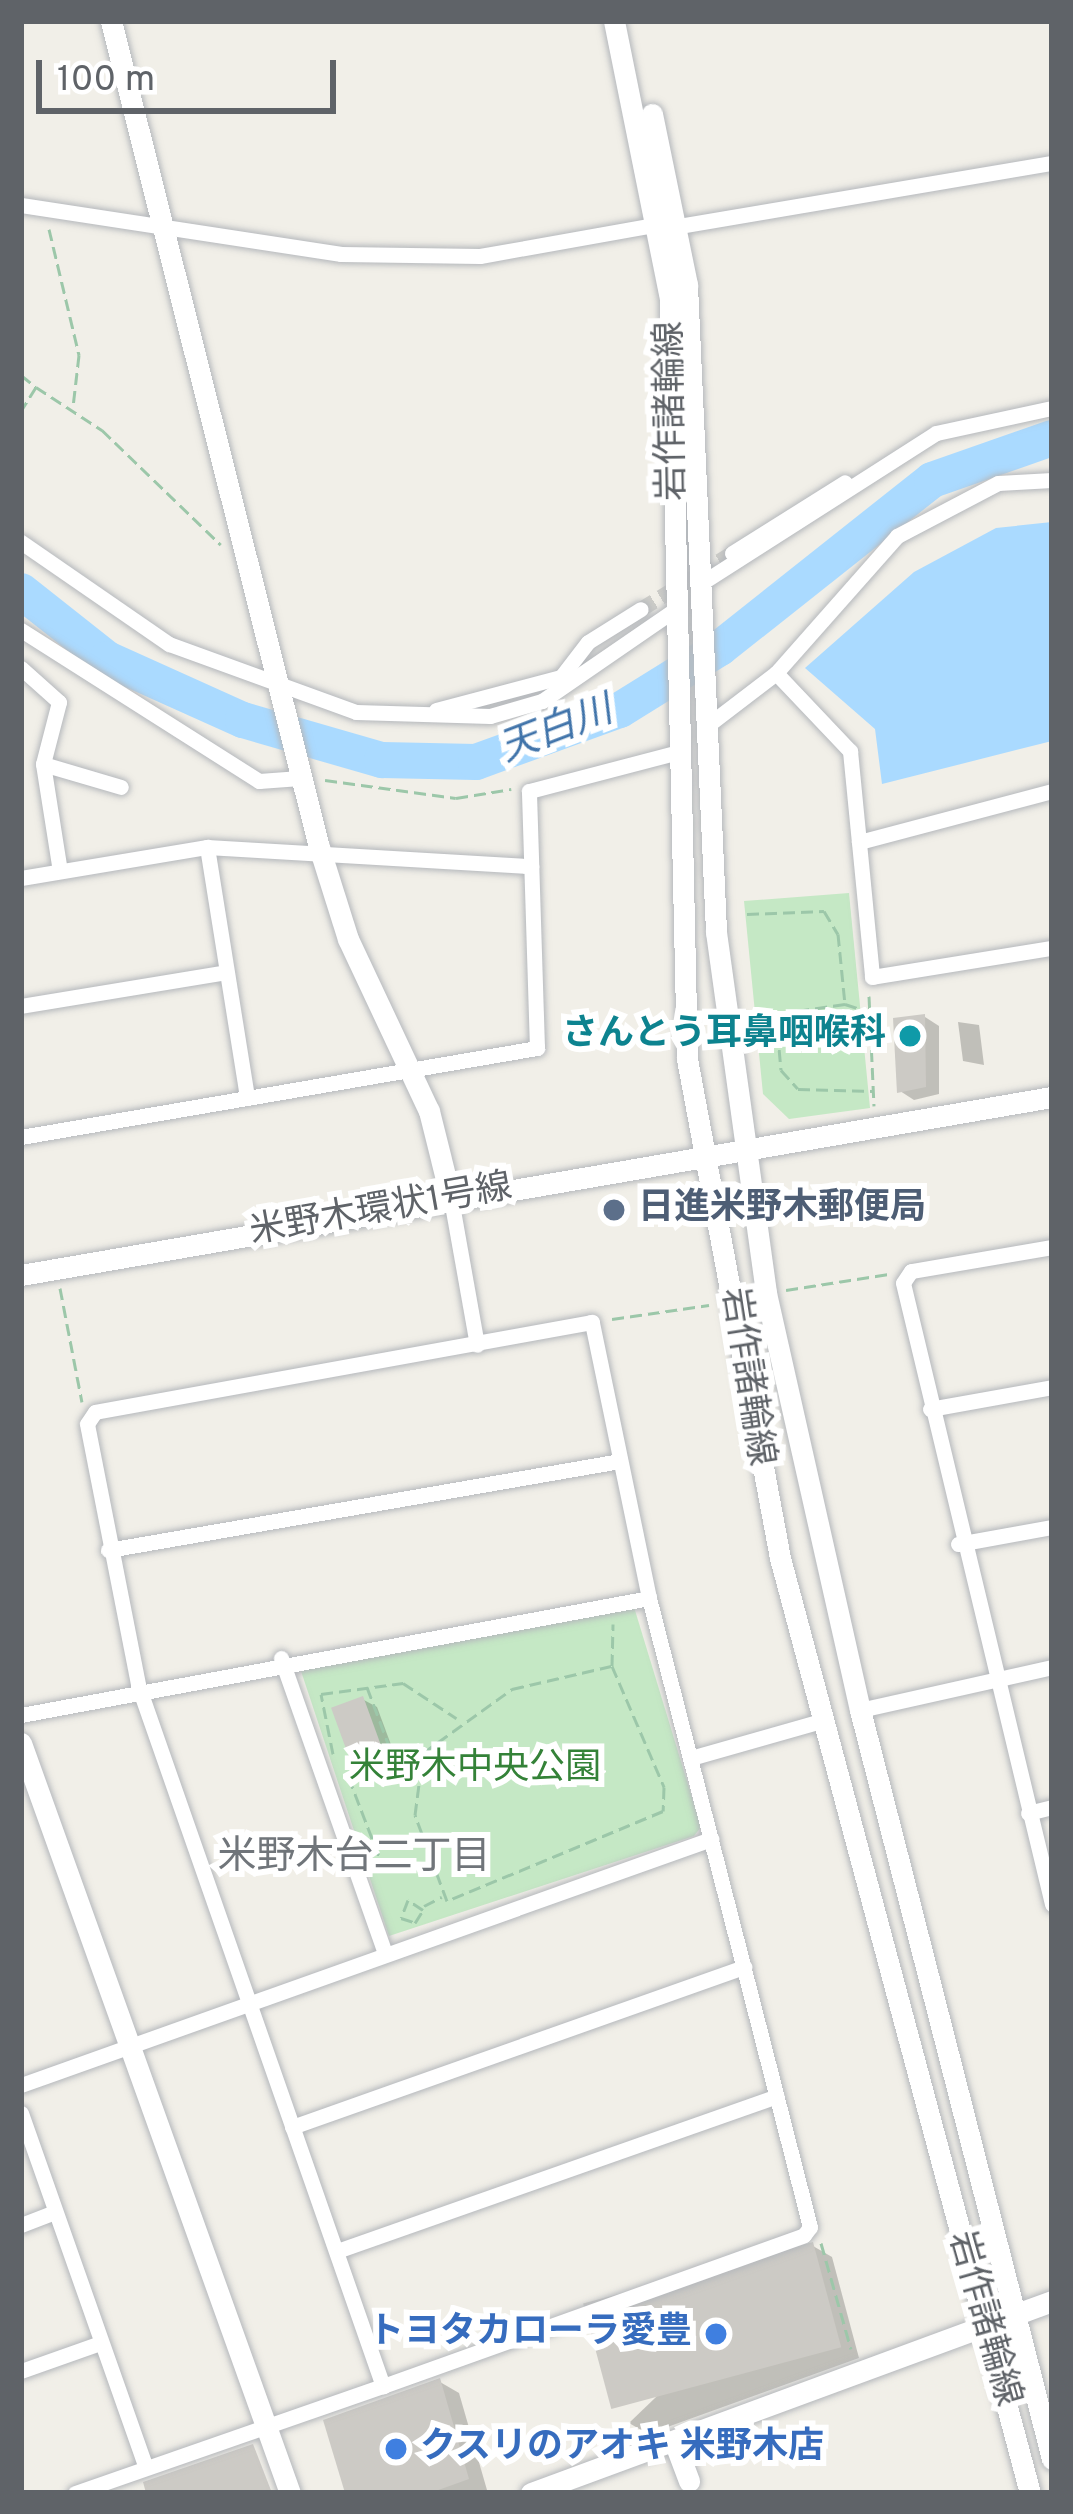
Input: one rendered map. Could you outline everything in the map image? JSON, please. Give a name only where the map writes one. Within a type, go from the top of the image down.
[{"type":"main road","points":[[111,21],[319,847],[348,939],[413,1070],[452,1198]]},
{"type":"main road","name":"岩作諸輪線","points":[[614,21],[670,225],[675,753],[687,1059],[734,1301],[749,1421],[821,1721],[1030,2493]]},
{"type":"main road","name":"岩作諸輪線","points":[[626,21],[670,225],[700,584],[716,932],[766,1293],[860,1711],[1010,2318],[1052,2459]]},
{"type":"main road","name":"米野木環状1号線","points":[[21,1274],[705,1151],[876,1130],[1052,1097]]},
{"type":"main road","points":[[23,1754],[132,2044],[290,2493]]},
{"type":"main road","points":[[531,2493],[1052,2301]]},
{"type":"main road","points":[[674,2441],[693,2489]]},
{"type":"street","points":[[21,205],[45,214],[159,219],[341,254],[480,256],[1052,163]]},
{"type":"street","points":[[732,554],[936,433],[1052,408]]},
{"type":"street","points":[[700,584],[852,480]]},
{"type":"street","points":[[708,725],[776,673],[897,536],[998,483],[1052,480]]},
{"type":"street","points":[[21,542],[169,644],[356,712],[490,716],[542,701],[675,615]]},
{"type":"street","points":[[422,713],[561,677],[589,642],[640,609]]},
{"type":"street","points":[[21,630],[259,781],[299,773]]},
{"type":"street","points":[[21,668],[57,695],[43,764],[60,871]]},
{"type":"street","points":[[776,673],[847,744],[872,976],[1052,948]]},
{"type":"street","points":[[21,1137],[541,1044],[531,866],[536,789],[675,753]]},
{"type":"street","points":[[43,764],[121,787]]},
{"type":"street","points":[[859,842],[1052,791]]},
{"type":"street","points":[[21,878],[207,847],[319,847],[531,866]]},
{"type":"street","points":[[207,847],[248,1098]]},
{"type":"street","points":[[21,1006],[226,972]]},
{"type":"street","points":[[452,1198],[477,1345]]},
{"type":"street","points":[[1052,1246],[910,1271],[902,1283],[958,1544],[1052,1904]]},
{"type":"street","points":[[75,2493],[383,2386],[810,2227],[649,1598],[592,1322],[95,1412],[87,1424],[138,1685],[253,2002],[383,2386]]},
{"type":"street","points":[[930,1408],[1052,1387]]},
{"type":"street","points":[[108,1550],[620,1461]]},
{"type":"street","points":[[958,1544],[1052,1527]]},
{"type":"street","points":[[21,1715],[138,1685],[281,1658],[649,1598]]},
{"type":"street","points":[[281,1658],[386,1954]]},
{"type":"street","points":[[860,1711],[1052,1666]]},
{"type":"street","points":[[691,1758],[821,1721]]},
{"type":"street","points":[[1028,1813],[1052,1807]]},
{"type":"street","points":[[21,2085],[711,1839]]},
{"type":"street","points":[[292,2127],[745,1967]]},
{"type":"street","points":[[337,2251],[776,2096]]},
{"type":"street","points":[[21,2113],[146,2467]]},
{"type":"street","points":[[21,2225],[53,2213]]},
{"type":"street","points":[[21,2371],[100,2343]]},
{"type":"path","points":[[45,214],[79,355],[72,408]]},
{"type":"path","points":[[21,375],[72,408],[221,546],[242,550]]},
{"type":"path","points":[[21,411],[36,387]]},
{"type":"path","points":[[299,773],[456,797],[536,789]]},
{"type":"path","points":[[747,914],[824,910],[838,934],[845,1004]]},
{"type":"path","points":[[872,976],[867,1011],[876,1130]]},
{"type":"path","points":[[867,1011],[845,1004],[776,1014],[781,1070],[798,1089],[873,1091]]},
{"type":"path","points":[[56,1268],[87,1424]]},
{"type":"path","points":[[766,1293],[910,1271]]},
{"type":"path","points":[[592,1322],[734,1301]]},
{"type":"path","points":[[422,1907],[446,1895],[469,1900],[537,1858],[663,1811],[664,1787],[612,1666],[611,1604]]},
{"type":"path","points":[[446,1895],[416,1816],[419,1762],[457,1720],[532,1680],[612,1666]]},
{"type":"path","points":[[302,1716],[312,1713],[338,1754],[321,1694],[366,1685],[418,1687],[457,1720]]},
{"type":"path","points":[[366,1685],[395,1762]]},
{"type":"path","points":[[385,1872],[350,1780],[395,1762],[419,1762]]},
{"type":"path","points":[[810,2227],[857,2372]]},
{"type":"green space","points":[[849,893],[870,1108],[789,1119],[763,1094],[744,901]]},
{"type":"green space","name":"米野木中央公園","points":[[634,1607],[701,1827],[694,1836],[389,1936],[299,1665]]},
{"type":"water","points":[[1052,522],[1052,741],[882,784],[875,729],[805,668],[914,572],[996,528]]},
{"type":"building","name":"さんとう耳鼻咽喉科","points":[[925,1014],[926,1087],[897,1093],[893,1018]]},
{"type":"building","points":[[363,1696],[387,1762],[355,1773],[331,1708]]},
{"type":"building","name":"トヨタカローラ愛豊","points":[[813,2242],[841,2347],[611,2409],[583,2304]]},
{"type":"building","name":"クスリのアオキ 米野木店","points":[[440,2378],[469,2479],[430,2493],[345,2493],[323,2420]]},
{"type":"building","points":[[253,2444],[272,2493],[146,2493],[143,2482]]},
{"type":"waterway","name":"天白川","points":[[21,591],[107,659],[243,720],[382,760],[476,762],[620,710],[720,648],[932,480],[1052,438]]},
{"type":"tunnel","points":[[641,609],[732,553]]},
{"type":"place","name":"さんとう耳鼻咽喉科","points":[[910,1036]]},
{"type":"place","name":"日進米野木郵便局","points":[[614,1210]]},
{"type":"place","name":"トヨタカローラ愛豊","points":[[716,2334]]},
{"type":"place","name":"クスリのアオキ 米野木店","points":[[396,2449]]},
{"type":"district","name":"米野木台二丁目","points":[[354,1859]]}]
